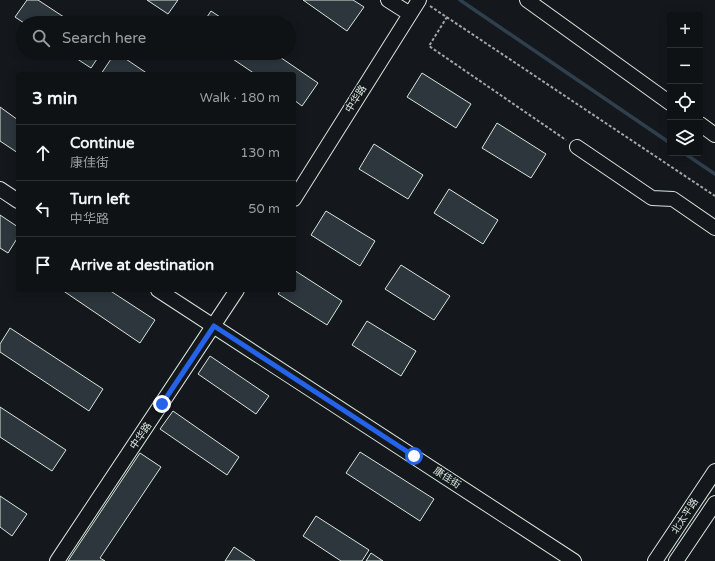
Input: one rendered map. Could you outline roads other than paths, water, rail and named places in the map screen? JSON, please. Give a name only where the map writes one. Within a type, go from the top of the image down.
[{"type":"street","points":[[388,0],[410,14]]},
{"type":"street","points":[[528,0],[667,100]]},
{"type":"street","name":"中华路","points":[[296,196],[410,14],[423,2]]},
{"type":"street","points":[[703,126],[715,135]]},
{"type":"street","points":[[577,147],[652,198],[673,199],[715,228]]},
{"type":"street","points":[[0,189],[16,200]]},
{"type":"street","name":"康佳街","points":[[161,292],[574,561]]},
{"type":"street","name":"中华路","points":[[57,561],[236,292]]},
{"type":"street","name":"北太平路","points":[[655,561],[715,471]]},
{"type":"street","name":"北太平路","points":[[676,561],[715,503]]},
{"type":"waterway","points":[[460,0],[667,141]]},
{"type":"waterway","points":[[688,156],[715,174]]}]
